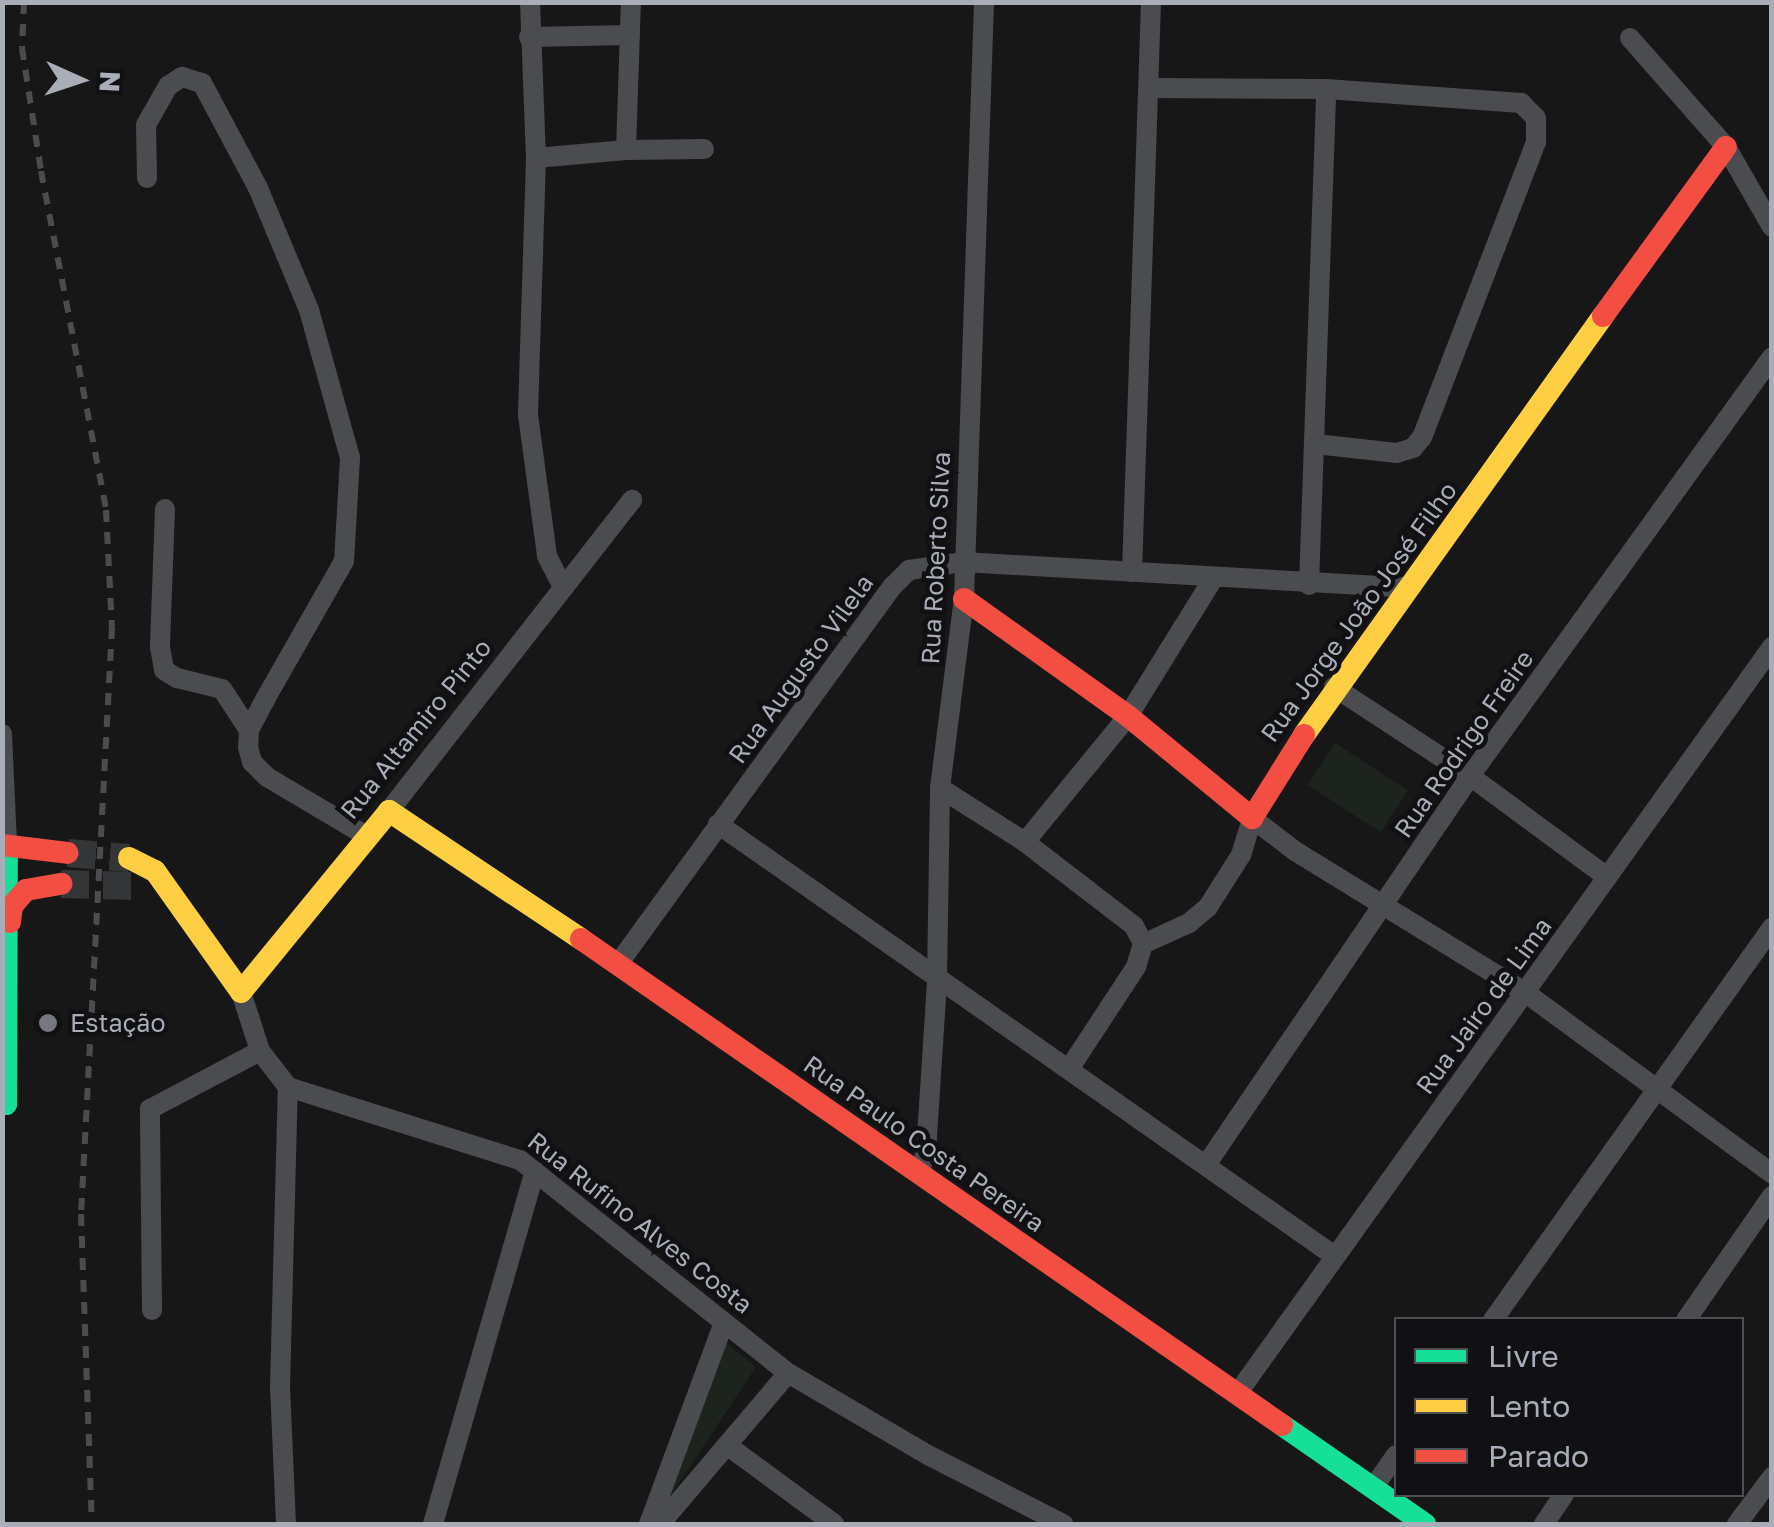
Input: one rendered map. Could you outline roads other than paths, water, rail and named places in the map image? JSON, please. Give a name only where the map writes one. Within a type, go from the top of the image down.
[{"type":"street","points":[[530,2],[536,158],[528,415],[548,556],[563,588]]},
{"type":"street","points":[[626,150],[632,2]]},
{"type":"street","name":"Rua Roberto Silva","points":[[919,1174],[926,1152],[937,981],[940,788],[964,600],[984,2]]},
{"type":"street","points":[[1132,572],[1151,2]]},
{"type":"street","points":[[529,38],[630,35]]},
{"type":"street","points":[[1630,38],[1726,147],[1772,226]]},
{"type":"street","points":[[147,178],[146,126],[168,86],[182,77],[202,83],[258,188],[309,310],[350,458],[344,561],[249,730],[248,747],[258,770],[366,835]]},
{"type":"street","points":[[1150,88],[1326,89],[1521,104],[1536,118],[1536,142],[1422,437],[1413,448],[1397,453],[1315,444]]},
{"type":"street","points":[[1308,585],[1326,89]]},
{"type":"street","name":"Rua Jorge João José Filho","points":[[1252,818],[1334,687],[1410,588],[1726,147]]},
{"type":"street","points":[[536,158],[626,150],[704,149]]},
{"type":"street","name":"Rua Rodrigo Freire","points":[[1206,1166],[1470,776],[1772,357]]},
{"type":"street","name":"Rua Altamiro Pinto","points":[[242,992],[632,500]]},
{"type":"street","points":[[165,510],[160,647],[164,670],[177,678],[222,689],[249,730]]},
{"type":"street","name":"Rua Augusto Vilela","points":[[618,964],[893,586],[909,570],[964,562],[1213,580],[1410,588]]},
{"type":"street","points":[[1025,842],[1128,716],[1213,580]]},
{"type":"street","points":[[964,600],[1128,716],[1294,851],[1526,993],[1772,1174]]},
{"type":"street","name":"Rua Jairo de Lima","points":[[1237,1394],[1772,647]]},
{"type":"street","points":[[1334,687],[1470,776],[1607,876]]},
{"type":"street","points":[[2,734],[4,1104]]},
{"type":"street","points":[[940,788],[1025,842],[1134,926],[1143,944],[1136,967],[1069,1069]]},
{"type":"street","name":"Rua Paulo Costa Pereira","points":[[389,811],[618,964],[1426,1524]]},
{"type":"street","points":[[1143,944],[1189,923],[1208,907],[1241,855],[1252,818]]},
{"type":"street","points":[[718,824],[1333,1255]]},
{"type":"street","points":[[5,846],[68,853]]},
{"type":"street","points":[[129,858],[155,872],[242,992],[260,1051],[288,1087],[280,1387],[286,1524]]},
{"type":"street","points":[[4,946],[18,898],[43,884],[61,884]]},
{"type":"street","points":[[135,886],[168,890]]},
{"type":"street","points":[[1495,1317],[1772,928]]},
{"type":"street","points":[[152,1310],[150,1109],[260,1051]]},
{"type":"street","name":"Rua Rufino Alves Costa","points":[[288,1087],[500,1150],[535,1171],[788,1372],[928,1455],[1063,1524]]},
{"type":"street","points":[[434,1524],[535,1171]]},
{"type":"street","points":[[1688,1317],[1772,1196]]},
{"type":"street","points":[[649,1524],[724,1322]]},
{"type":"street","points":[[660,1524],[788,1372]]},
{"type":"street","points":[[728,1446],[834,1524]]},
{"type":"street","points":[[1373,1488],[1394,1459]]},
{"type":"street","points":[[1738,1524],[1772,1477]]},
{"type":"street","points":[[1544,1524],[1562,1497]]},
{"type":"tunnel","points":[[68,853],[129,858]]},
{"type":"tunnel","points":[[61,884],[135,886]]},
{"type":"railway","points":[[24,2],[22,48],[41,171],[106,510],[112,627],[81,1214],[92,1524]]},
{"type":"place","name":"Estação","points":[[48,1023]]}]
